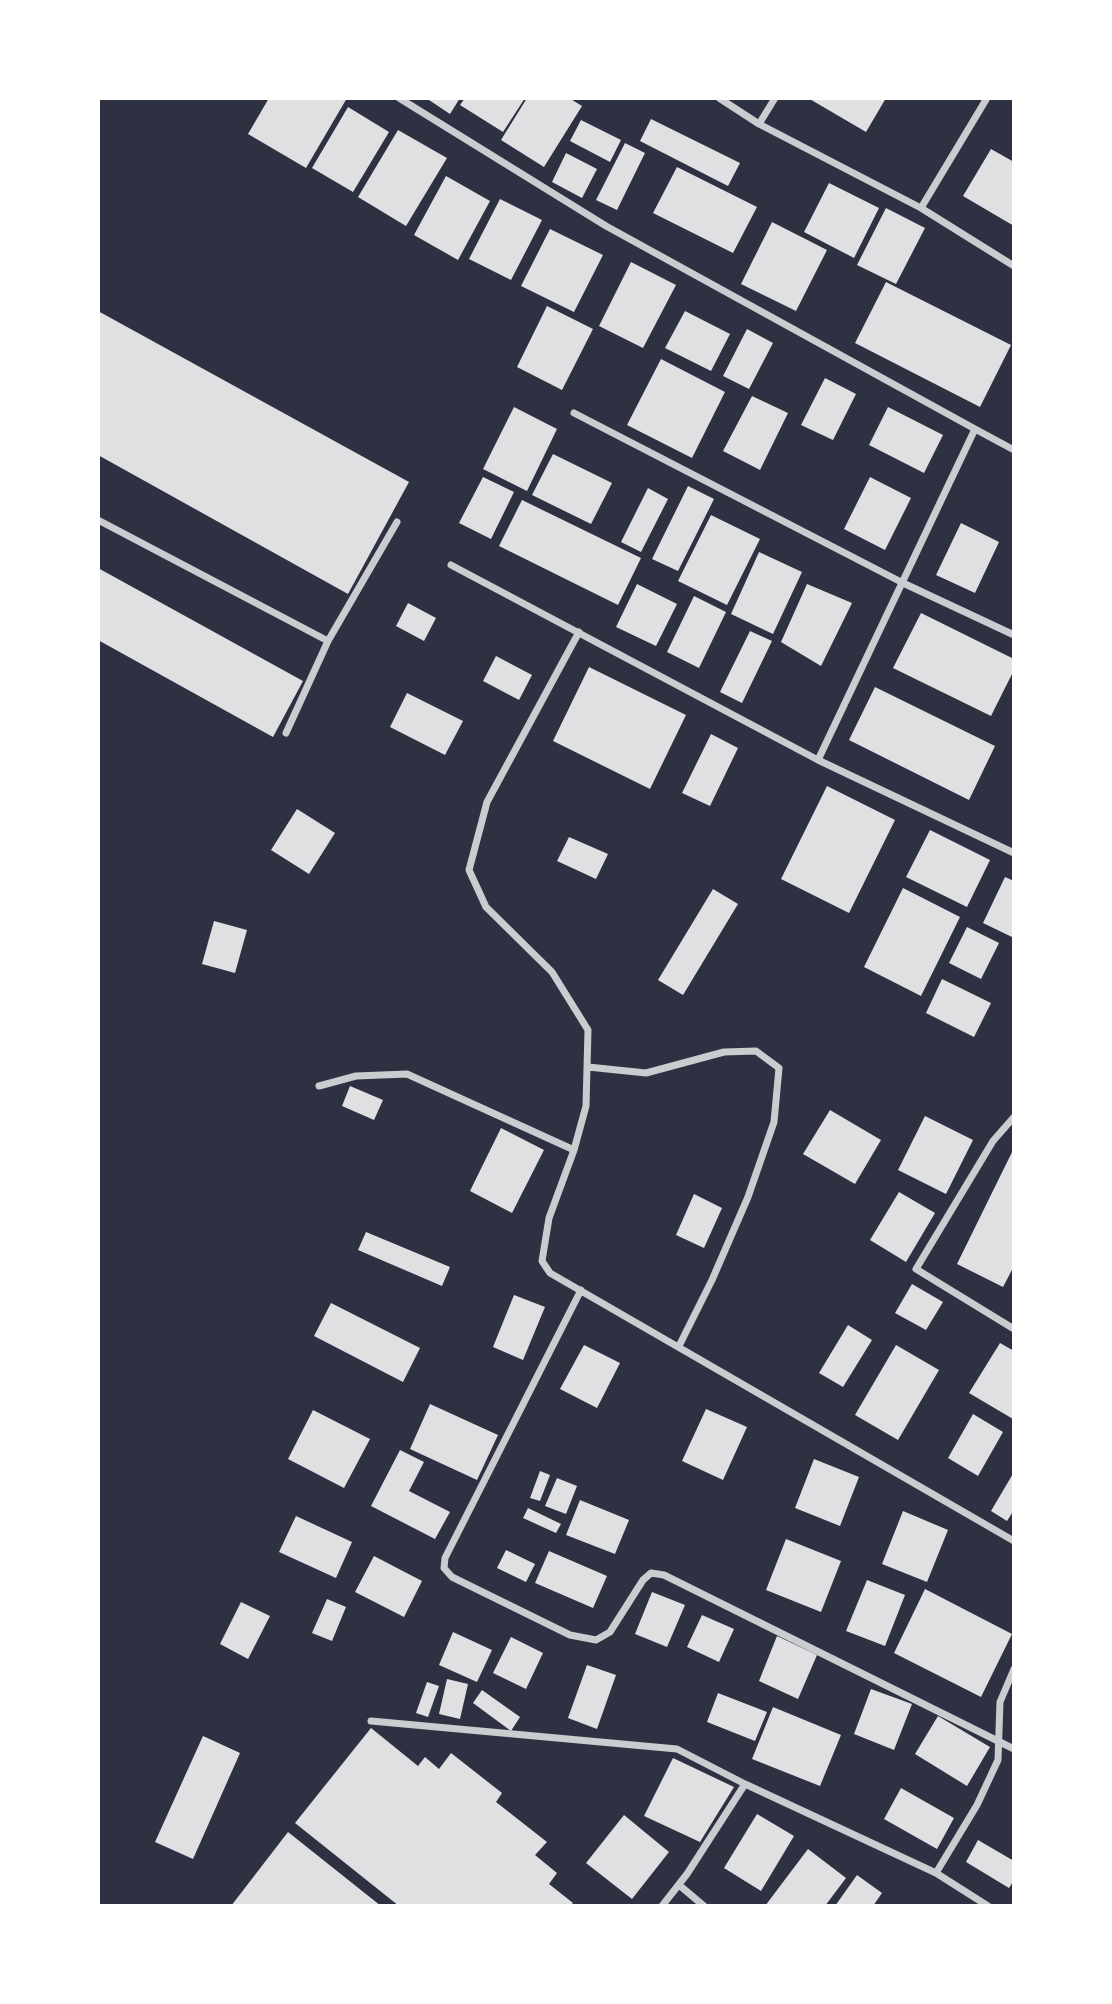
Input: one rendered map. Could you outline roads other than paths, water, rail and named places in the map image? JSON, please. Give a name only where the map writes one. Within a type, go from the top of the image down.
[{"type":"street","points":[[399,98],[606,226],[1014,450]]},
{"type":"street","points":[[719,98],[759,124],[921,208],[1014,266]]},
{"type":"street","points":[[759,124],[775,98]]},
{"type":"street","points":[[921,208],[987,98]]},
{"type":"street","points":[[574,413],[903,583],[1014,635]]},
{"type":"street","points":[[818,760],[975,429]]},
{"type":"street","points":[[98,520],[328,641]]},
{"type":"street","points":[[286,733],[328,641],[397,523]]},
{"type":"street","points":[[451,565],[818,760],[1014,853]]},
{"type":"street","points":[[579,632],[487,802],[469,870],[486,907],[552,972],[588,1030],[586,1106],[575,1150],[549,1218],[542,1261],[550,1273],[1014,1541]]},
{"type":"street","points":[[588,1067],[646,1073],[724,1052],[756,1051],[779,1068],[774,1122],[748,1197],[712,1280],[679,1346]]},
{"type":"street","points":[[318,1086],[356,1076],[407,1074],[575,1150]]},
{"type":"street","points":[[1014,1117],[993,1141],[916,1269],[1014,1329]]},
{"type":"street","points":[[581,1290],[446,1558],[444,1568],[452,1577],[570,1636],[596,1640],[610,1632],[643,1580],[651,1573],[664,1575],[1014,1749]]},
{"type":"street","points":[[936,1873],[976,1805],[998,1760],[1000,1702],[1014,1670]]},
{"type":"street","points":[[371,1721],[677,1749],[745,1784],[936,1873],[988,1906]]},
{"type":"street","points":[[662,1906],[679,1885],[745,1784]]},
{"type":"street","points":[[679,1885],[704,1906]]}]
